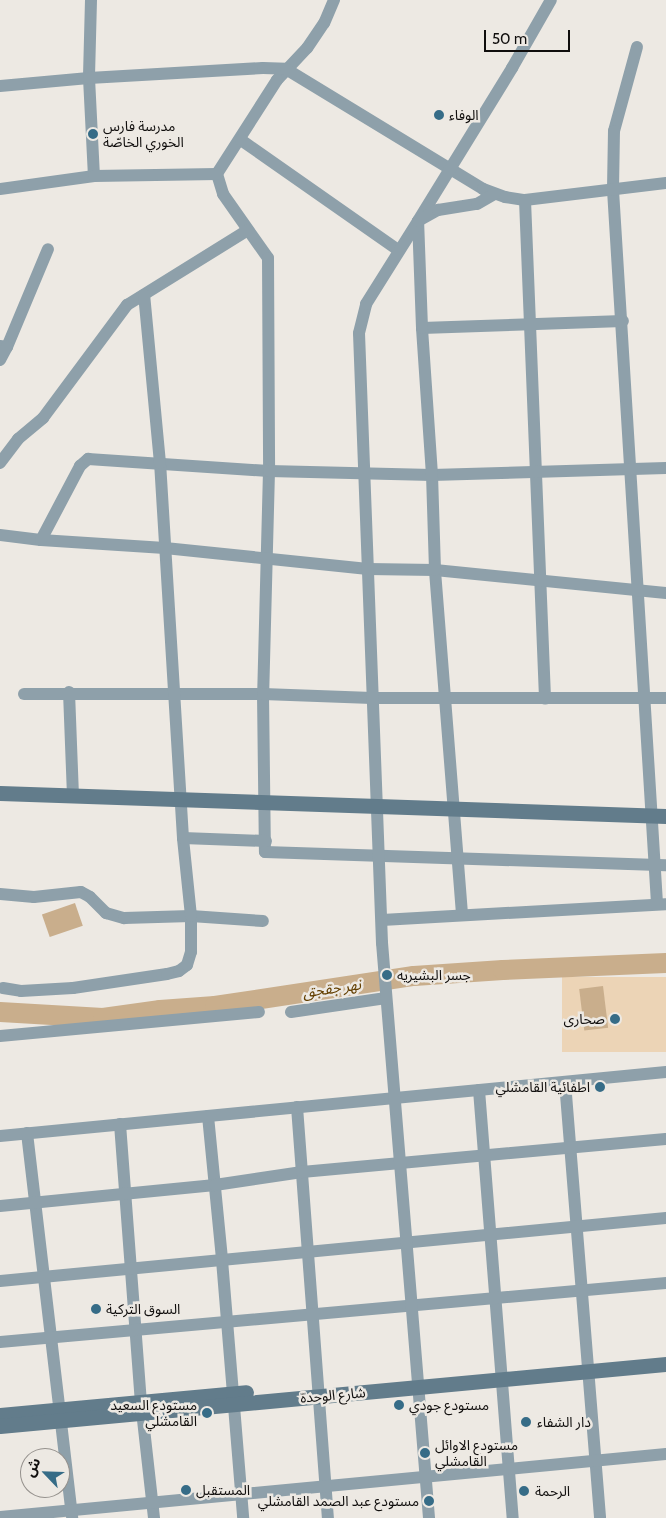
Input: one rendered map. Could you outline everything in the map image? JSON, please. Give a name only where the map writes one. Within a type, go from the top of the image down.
[{"type":"street","points":[[90,0],[89,78],[94,176]]},
{"type":"street","points":[[217,174],[286,69],[307,48],[324,23],[334,0]]},
{"type":"street","points":[[430,1518],[382,943],[360,324],[366,304],[533,34],[551,0]]},
{"type":"street","points":[[382,920],[662,904],[659,816],[644,699],[623,321],[613,190],[614,132],[637,47]]},
{"type":"street","points":[[0,86],[89,78],[264,68],[286,69],[494,194],[526,200],[666,183]]},
{"type":"street","points":[[241,140],[398,250]]},
{"type":"street","points":[[0,189],[94,176],[217,174]]},
{"type":"street","points":[[217,174],[223,194],[268,258],[269,470],[263,694],[266,852],[661,865]]},
{"type":"street","points":[[418,221],[438,210],[477,204],[494,194]]},
{"type":"street","points":[[526,200],[545,699]]},
{"type":"street","points":[[418,221],[422,328],[432,476],[435,570],[462,914]]},
{"type":"street","points":[[0,463],[18,439],[43,418],[122,310],[248,230]]},
{"type":"street","points":[[0,360],[4,346],[48,249]]},
{"type":"street","points":[[4,988],[21,991],[78,987],[179,970],[187,965],[191,952],[191,916],[183,838],[173,696],[160,463],[144,295]]},
{"type":"street","points":[[422,328],[623,321]]},
{"type":"street","points":[[41,540],[84,460],[91,458],[269,470],[432,476],[666,468]]},
{"type":"street","points":[[0,535],[41,540],[165,548],[368,569],[435,570],[666,593]]},
{"type":"street","points":[[69,692],[73,794]]},
{"type":"street","points":[[24,694],[69,692],[173,696],[263,694],[372,698],[666,698]]},
{"type":"street","points":[[0,793],[73,794],[454,810],[659,816]]},
{"type":"street","points":[[183,838],[266,841]]},
{"type":"street","points":[[0,894],[34,897],[81,892],[90,897],[106,913],[114,916],[191,916],[263,921]]},
{"type":"street","points":[[291,1012],[385,992]]},
{"type":"street","points":[[0,1036],[259,1012]]},
{"type":"street","points":[[0,1136],[666,1072]]},
{"type":"street","points":[[565,1082],[572,1148],[600,1518]]},
{"type":"street","points":[[479,1090],[513,1518]]},
{"type":"street","points":[[297,1107],[328,1518]]},
{"type":"street","points":[[208,1116],[243,1518]]},
{"type":"street","points":[[120,1124],[135,1330],[154,1518]]},
{"type":"street","points":[[27,1133],[71,1514]]},
{"type":"street","points":[[0,1206],[215,1185],[302,1172],[666,1139]]},
{"type":"street","points":[[0,1281],[666,1218]]},
{"type":"street","points":[[0,1342],[666,1282]]},
{"type":"street","name":"شارع الوحدة","points":[[0,1426],[60,1415],[589,1366],[666,1354]]},
{"type":"street","name":"شارع الوحدة","points":[[589,1366],[666,1364]]},
{"type":"street","name":"شارع الوحدة","points":[[0,1415],[60,1415]]},
{"type":"street","points":[[0,1517],[71,1514],[241,1494],[666,1454]]},
{"type":"shaded area","points":[[75,903],[83,926],[50,937],[42,914]]},
{"type":"shaded area","name":"صحارى","points":[[562,977],[666,977],[666,1052],[562,1052]]},
{"type":"shaded area","points":[[603,986],[608,1028],[584,1031],[579,989]]},
{"type":"waterway","name":"نهر جقجق","points":[[0,1012],[103,1018],[160,1010],[215,1006],[414,976],[666,963]]},
{"type":"place","name":"الوفاء","points":[[439,115]]},
{"type":"place","name":"مدرسة فارس الخوري الخاصّة","points":[[93,134]]},
{"type":"place","name":"جسر البشيريه","points":[[387,975]]},
{"type":"place","name":"صحارى","points":[[615,1019]]},
{"type":"place","name":"اطفائية القامشلي","points":[[600,1087]]},
{"type":"place","name":"السوق التركية","points":[[96,1309]]},
{"type":"place","name":"مستودع جودي","points":[[399,1405]]},
{"type":"place","name":"مستودع السعيد القامشلي","points":[[207,1413]]},
{"type":"place","name":"دار الشفاء","points":[[526,1422]]},
{"type":"place","name":"مستودع الاوائل القامشلي","points":[[425,1453]]},
{"type":"place","name":"المستقبل","points":[[186,1490]]},
{"type":"place","name":"الرحمة","points":[[524,1491]]},
{"type":"place","name":"مستودع عبد الصمد القامشلي","points":[[429,1501]]}]
